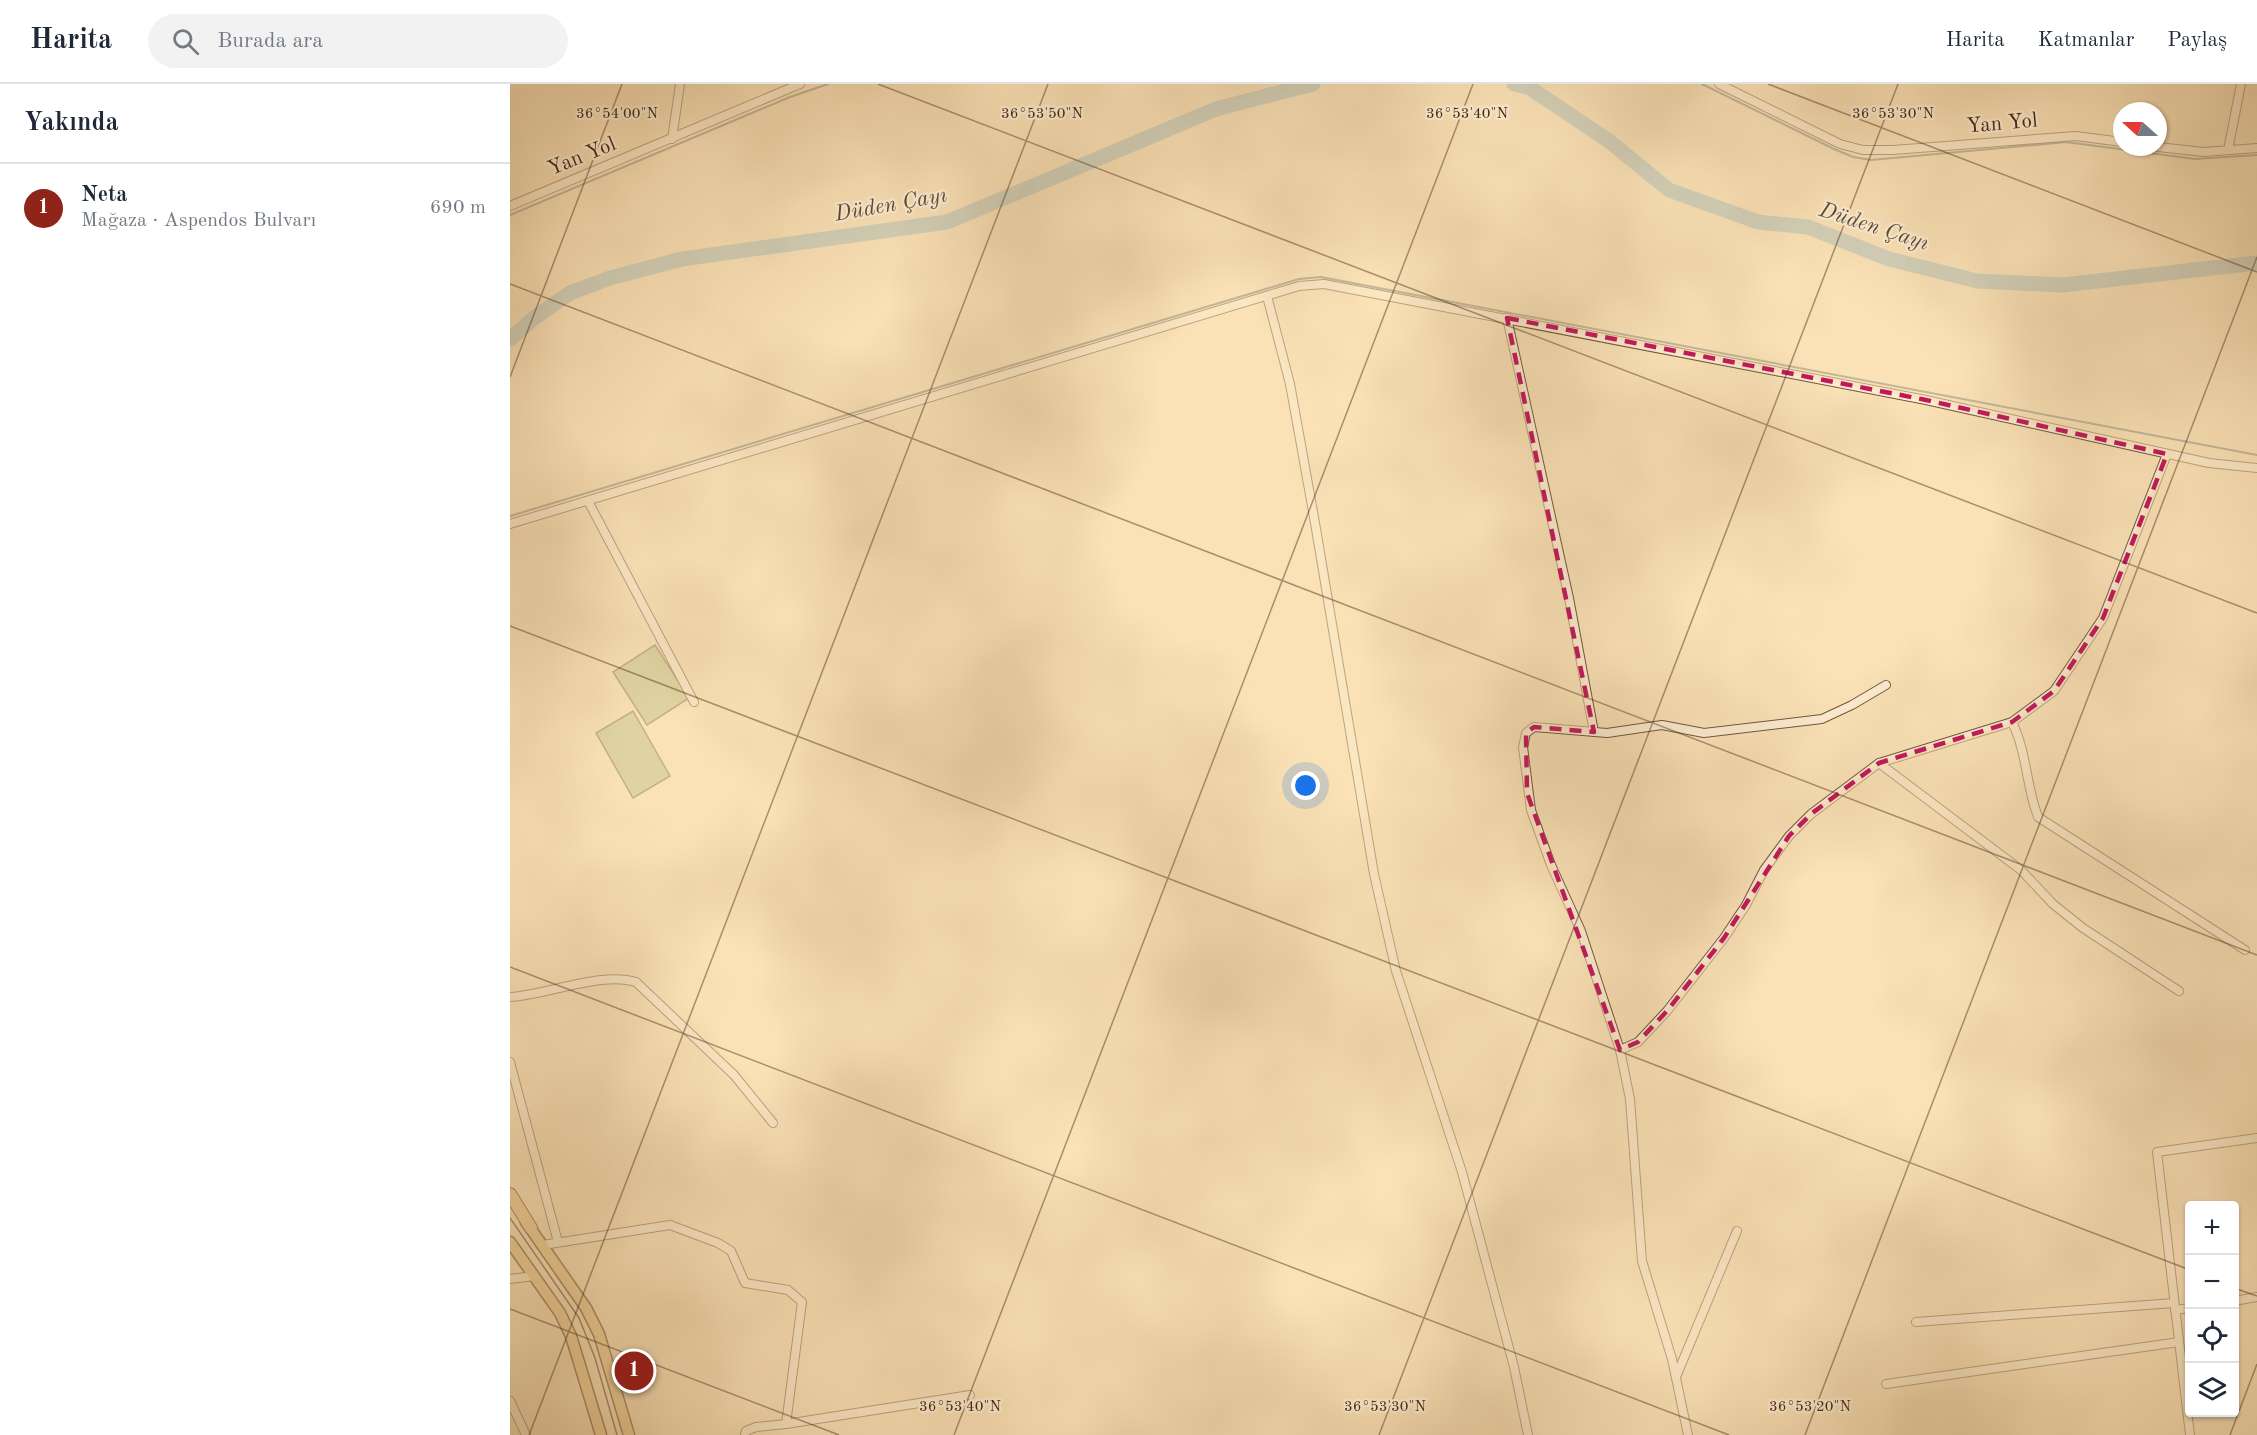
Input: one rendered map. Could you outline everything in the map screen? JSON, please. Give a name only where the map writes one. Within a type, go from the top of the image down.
[{"type":"highway","points":[[510,1194],[531,1228]]},
{"type":"main road","points":[[510,1201],[581,1299],[599,1334],[629,1435]]},
{"type":"main road","points":[[510,1242],[560,1313],[571,1336],[601,1435]]},
{"type":"street","points":[[672,139],[680,84]]},
{"type":"street","name":"Yan Yol","points":[[510,206],[800,84]]},
{"type":"street","name":"Yan Yol","points":[[1719,84],[1826,137],[1863,150],[1893,150],[2076,136],[2113,141]]},
{"type":"street","points":[[2228,150],[2241,84]]},
{"type":"street","points":[[2167,148],[2204,152],[2257,148]]},
{"type":"street","points":[[510,524],[1299,286],[1324,284],[1926,400],[2209,463],[2257,468]]},
{"type":"street","points":[[1267,296],[1290,384],[1346,698],[1374,874],[1391,949],[1462,1172],[1508,1345],[1528,1435]]},
{"type":"street","points":[[1507,318],[1569,598],[1594,732]]},
{"type":"street","points":[[1620,1050],[1638,1042],[1689,983],[1746,905],[1764,870],[1789,836],[1837,793],[1879,763],[2012,722],[2054,691],[2096,633],[2167,454]]},
{"type":"street","points":[[588,501],[694,702]]},
{"type":"street","points":[[1688,1435],[1676,1377],[1642,1261],[1630,1099],[1620,1050],[1584,941],[1537,830],[1527,793],[1523,747],[1526,733],[1534,727],[1607,733],[1662,725],[1704,732],[1822,719],[1886,685]]},
{"type":"street","points":[[2012,722],[2021,742],[2033,804],[2038,817],[2245,950]]},
{"type":"street","points":[[1879,763],[2021,870],[2053,904],[2083,927],[2179,992]]},
{"type":"street","points":[[510,997],[535,995],[572,985],[626,979],[636,982],[734,1075],[773,1122]]},
{"type":"street","points":[[510,1062],[558,1242]]},
{"type":"street","points":[[2190,1435],[2157,1152],[2257,1138]]},
{"type":"street","points":[[543,1245],[670,1225],[718,1243],[731,1251],[745,1282],[788,1290],[802,1302],[786,1424]]},
{"type":"street","points":[[1676,1377],[1737,1231]]},
{"type":"street","points":[[510,1279],[534,1276]]},
{"type":"street","points":[[2239,1300],[2257,1297]]},
{"type":"street","points":[[1916,1322],[2175,1306],[2185,1307]]},
{"type":"street","points":[[1886,1384],[2179,1342]]},
{"type":"street","points":[[745,1435],[746,1431],[756,1427],[970,1395]]},
{"type":"street","points":[[510,1401],[526,1435]]},
{"type":"highlighted area","points":[[1507,318],[1926,400],[2167,454],[2103,618],[2054,691],[2012,722],[1879,763],[1811,814],[1789,836],[1724,938],[1667,1011],[1638,1042],[1620,1050],[1527,793],[1526,733],[1534,727],[1594,732]]},
{"type":"shaded area","points":[[655,645],[689,698],[647,725],[613,672]]},
{"type":"shaded area","points":[[633,711],[670,776],[633,798],[596,733]]},
{"type":"waterway","points":[[510,215],[790,97],[828,84]]},
{"type":"waterway","name":"Düden Çayı","points":[[510,339],[534,318],[570,293],[610,278],[682,259],[947,222],[1216,109],[1313,84]]},
{"type":"waterway","name":"Düden Çayı","points":[[1514,84],[1530,88],[1609,141],[1669,190],[1758,222],[1808,227],[1889,259],[1977,281],[2062,285],[2257,263]]},
{"type":"waterway","points":[[1702,84],[1834,149],[1853,157],[1871,160],[2066,142],[2195,159],[2257,155]]},
{"type":"waterway","points":[[510,516],[1299,279],[1321,277],[2257,455]]},
{"type":"tram line","points":[[510,1218],[579,1318],[595,1358],[617,1435]]},
{"type":"place","name":"Neta","points":[[634,1371]]}]
